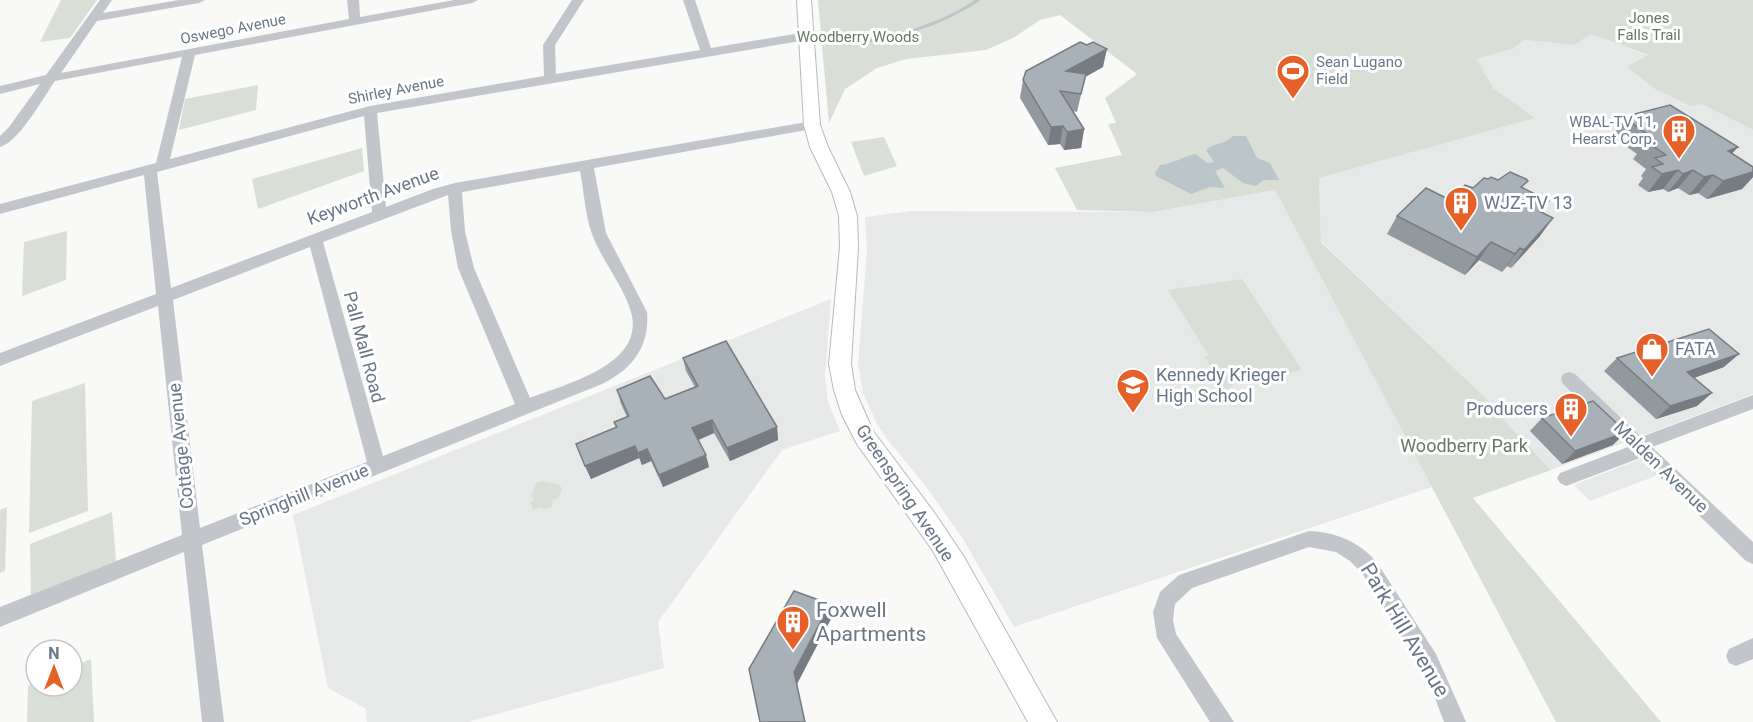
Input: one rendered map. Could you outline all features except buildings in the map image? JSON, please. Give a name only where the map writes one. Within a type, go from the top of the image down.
[{"type":"main road","name":"Greenspring Avenue","points":[[804,0],[812,125],[819,147],[841,192],[848,216],[849,247],[840,364],[841,382],[852,414],[870,447],[944,546],[1043,722]]},
{"type":"street","points":[[0,142],[14,130],[106,0]]},
{"type":"street","points":[[93,18],[199,0]]},
{"type":"street","points":[[353,0],[356,21]]},
{"type":"street","name":"Oswego Avenue","points":[[0,90],[52,78],[472,0]]},
{"type":"street","points":[[550,79],[549,45],[578,0]]},
{"type":"street","points":[[689,0],[707,53]]},
{"type":"street","name":"Shirley Avenue","points":[[0,209],[370,110],[806,36]]},
{"type":"street","name":"Cottage Avenue","points":[[189,53],[156,168],[164,296],[213,722]]},
{"type":"street","points":[[370,110],[379,213]]},
{"type":"street","name":"Keyworth Avenue","points":[[0,360],[379,213],[455,188],[812,125]]},
{"type":"street","name":"Springhill Avenue","points":[[0,617],[609,374],[619,368],[633,352],[637,343],[640,322],[634,299],[599,233],[586,164]]},
{"type":"street","points":[[455,188],[458,231],[466,268],[525,407]]},
{"type":"street","name":"Pall Mall Road","points":[[315,238],[377,466]]},
{"type":"street","name":"Malden Avenue","points":[[1569,379],[1753,555]]},
{"type":"street","points":[[1566,478],[1753,402]]},
{"type":"street","name":"Park Hill Avenue","points":[[1223,722],[1167,638],[1162,623],[1166,597],[1174,588],[1186,582],[1309,539],[1322,539],[1348,548],[1370,567],[1430,663],[1449,703],[1455,722]]},
{"type":"shaded area","points":[[1591,34],[1649,56],[1627,67],[1753,130],[1753,394],[1551,470],[1486,401],[1488,400],[1321,241],[1319,178],[1534,118],[1493,88],[1477,59],[1512,49],[1525,40],[1573,45]]},
{"type":"shaded area","points":[[1233,136],[1246,136],[1257,158],[1270,163],[1279,180],[1264,180],[1256,186],[1243,183],[1223,168],[1215,171],[1225,188],[1210,187],[1191,194],[1156,176],[1155,173],[1160,165],[1196,154],[1207,163],[1214,162],[1206,150]]},
{"type":"shaded area","name":"Kennedy Krieger High School","points":[[1275,190],[1432,487],[1014,627],[963,539],[927,488],[887,439],[876,422],[863,393],[858,364],[867,251],[865,217],[911,211],[1153,212]]},
{"type":"shaded area","points":[[831,299],[825,376],[828,402],[840,431],[782,450],[658,622],[664,668],[468,722],[367,722],[366,709],[328,688],[293,515]]},
{"type":"shaded area","points":[[1649,456],[1666,472],[1590,501],[1575,486],[1576,484]]},
{"type":"green space","points":[[61,0],[97,0],[70,38],[40,42]]},
{"type":"green space","points":[[818,0],[1753,0],[1753,130],[1701,104],[1691,106],[1655,89],[1627,67],[1648,55],[1591,34],[1574,45],[1525,40],[1512,49],[1477,59],[1493,88],[1535,118],[1319,178],[1321,242],[1489,401],[1487,402],[1551,470],[1473,498],[1661,722],[1556,722],[1275,190],[1153,212],[1077,210],[1055,168],[1122,155],[1108,124],[1116,123],[1105,98],[1137,74],[1060,15],[1040,20],[1013,38],[986,50],[906,59],[877,68],[845,89],[829,123]]},
{"type":"green space","points":[[258,85],[256,110],[179,130],[185,99]]},
{"type":"green space","points":[[884,137],[897,166],[864,176],[851,142]]},
{"type":"green space","points":[[362,148],[364,171],[258,209],[252,179]]},
{"type":"green space","points":[[67,231],[66,280],[22,296],[24,242]]},
{"type":"green space","points":[[1242,279],[1302,370],[1234,384],[1227,390],[1222,387],[1205,357],[1209,356],[1168,290]]},
{"type":"green space","points":[[85,383],[88,511],[29,533],[32,401]]},
{"type":"green space","points":[[541,481],[560,485],[562,490],[558,498],[552,500],[552,507],[546,509],[540,507],[533,510],[530,502],[534,500],[532,494],[536,483]]},
{"type":"green space","points":[[7,507],[5,571],[0,573],[0,510]]},
{"type":"green space","points":[[112,512],[116,561],[31,595],[30,544]]},
{"type":"green space","points":[[91,659],[94,722],[27,722],[28,698],[84,698],[84,662]]},
{"type":"waterway","points":[[849,44],[883,38],[932,24],[978,0]]},
{"type":"place","name":"Sean Lugano Field","points":[[1293,100]]},
{"type":"place","name":"WBAL-TV 11, Hearst Corp.","points":[[1679,160]]},
{"type":"place","name":"WJZ-TV 13","points":[[1461,232]]},
{"type":"place","name":"FATA","points":[[1652,378]]},
{"type":"place","name":"Kennedy Krieger High School","points":[[1133,414]]},
{"type":"place","name":"Producers","points":[[1571,438]]},
{"type":"place","name":"Foxwell Apartments","points":[[793,651]]},
{"type":"park label","name":"Jones Falls Trail","points":[[1649,26]]},
{"type":"park label","name":"Woodberry Woods","points":[[858,37]]},
{"type":"park label","name":"Woodberry Park","points":[[1464,446]]}]
